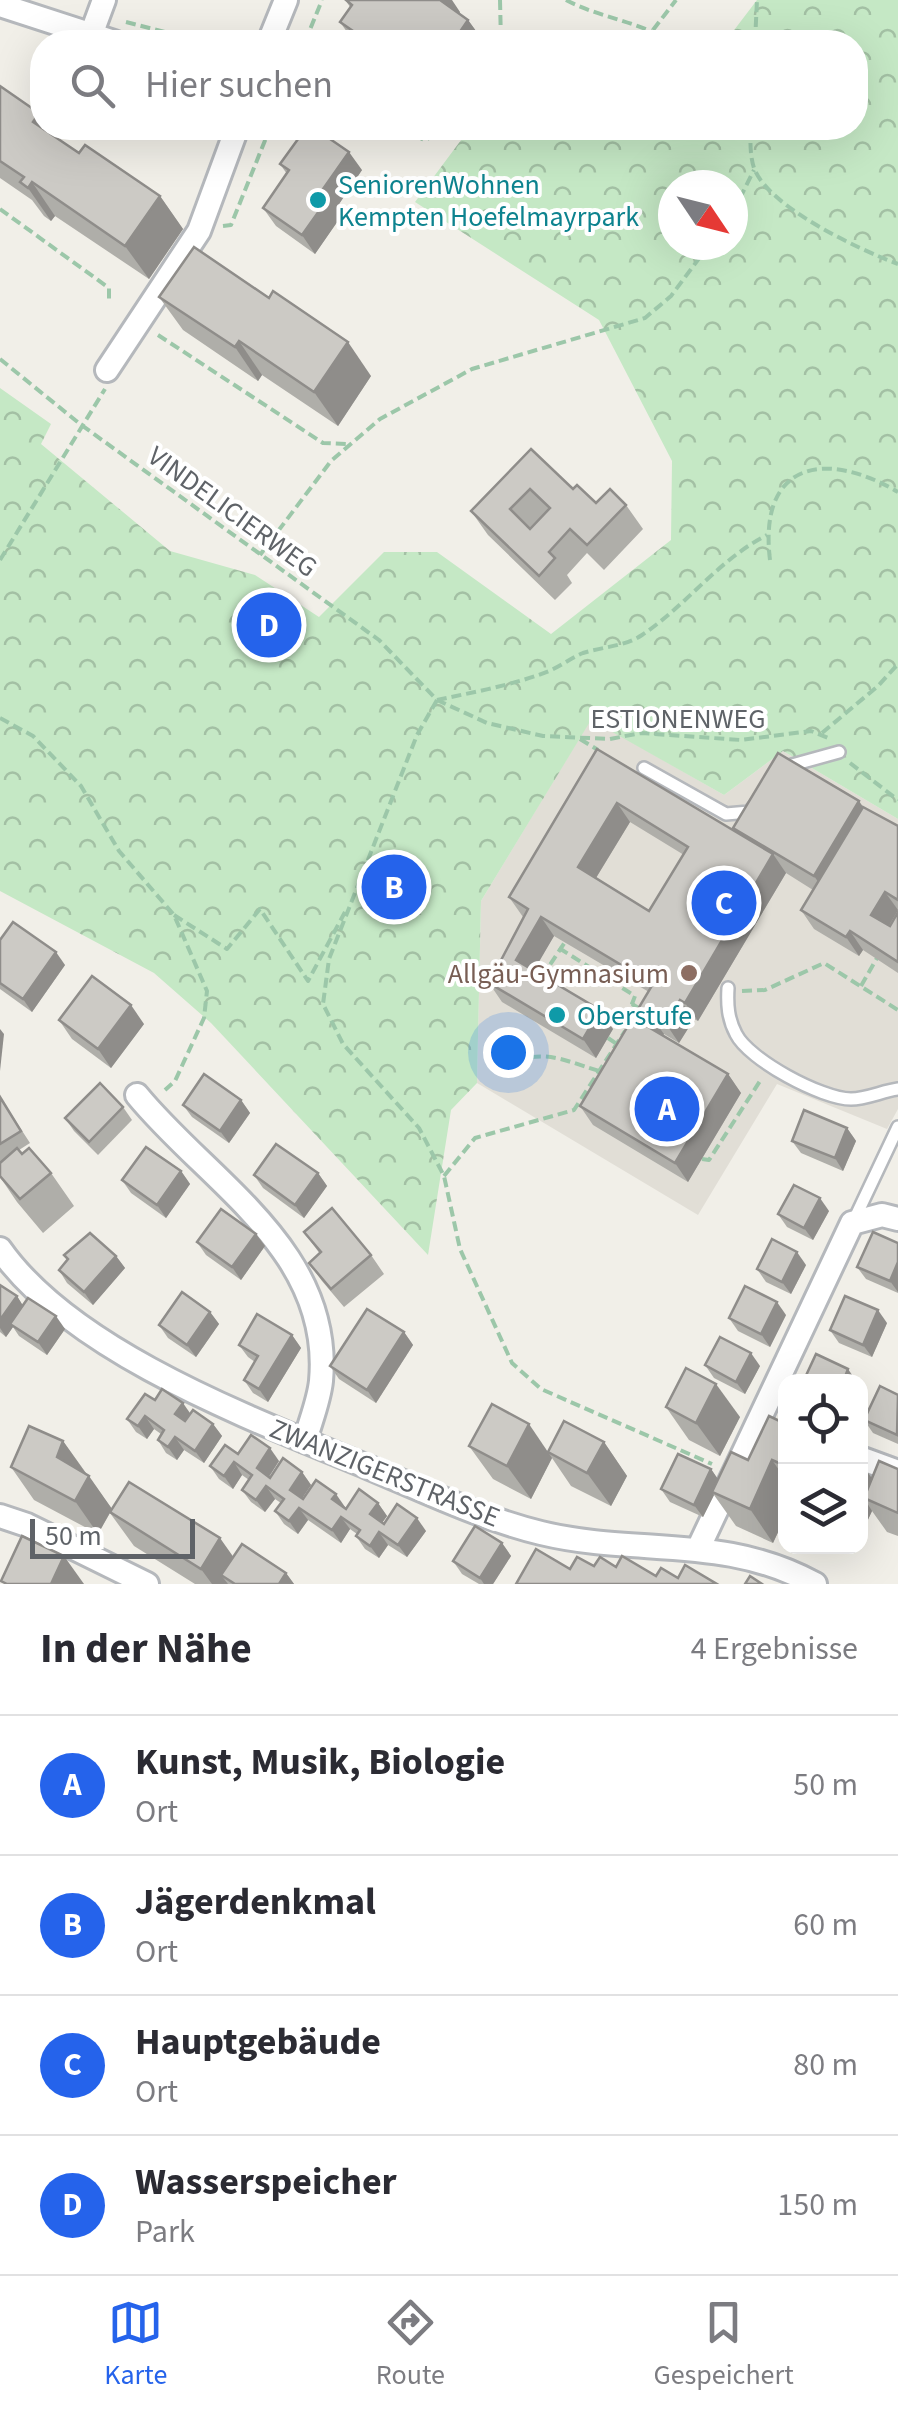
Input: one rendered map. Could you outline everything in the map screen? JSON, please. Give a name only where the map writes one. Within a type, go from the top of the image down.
[{"type":"street","points":[[274,30],[286,0]]},
{"type":"street","points":[[0,5],[98,17]]},
{"type":"street","points":[[110,374],[199,231],[232,140]]},
{"type":"street","points":[[137,1095],[170,1135],[246,1201],[291,1262],[316,1317],[321,1381],[305,1441]]},
{"type":"street","points":[[700,1547],[852,1224],[882,1215],[898,1219]]},
{"type":"street","name":"ZWANZIGERSTRASSE","points":[[0,1249],[61,1310],[119,1350],[305,1441],[541,1533],[700,1547],[754,1557],[816,1584]]},
{"type":"street","points":[[759,1419],[778,1426]]},
{"type":"street","points":[[868,1461],[898,1472]]},
{"type":"street","points":[[0,1516],[28,1524],[147,1584]]},
{"type":"lane","points":[[781,776],[792,764],[838,752]]},
{"type":"lane","points":[[644,768],[726,814],[749,812],[760,800]]},
{"type":"lane","points":[[728,988],[728,1016],[750,1053],[814,1089],[852,1099],[898,1089]]},
{"type":"lane","points":[[852,1224],[898,1127]]},
{"type":"path","points":[[310,30],[322,0]]},
{"type":"path","points":[[500,0],[500,30]]},
{"type":"path","points":[[566,0],[587,11],[653,30],[676,0]]},
{"type":"path","points":[[756,30],[757,0]]},
{"type":"path","points":[[98,17],[153,30]]},
{"type":"path","points":[[199,231],[231,225],[265,140]]},
{"type":"path","points":[[748,182],[754,170],[752,140]]},
{"type":"path","points":[[754,170],[787,206],[834,236],[898,264]]},
{"type":"path","points":[[0,209],[109,288],[109,301]]},
{"type":"path","points":[[259,556],[348,444],[380,418],[472,369],[644,318],[671,296],[698,260]]},
{"type":"path","points":[[141,324],[323,442],[348,444]]},
{"type":"path","name":"VINDELICIERWEG","points":[[0,359],[80,424],[379,640],[437,700]]},
{"type":"path","points":[[0,560],[110,374]]},
{"type":"path","points":[[770,560],[770,508],[788,482],[812,467],[839,466],[870,476],[898,492]]},
{"type":"path","points":[[732,1472],[540,1389],[512,1363],[460,1249],[444,1176],[419,1128],[343,1044],[322,1004],[329,959],[418,735],[437,700],[551,670],[578,655],[636,639],[677,611],[697,585],[727,566],[745,546],[767,535]]},
{"type":"path","points":[[898,664],[878,686],[822,732],[868,780],[898,800]]},
{"type":"path","name":"ESTIONENWEG","points":[[437,700],[487,723],[580,739],[642,733],[741,740],[822,732]]},
{"type":"path","points":[[0,718],[33,736],[80,786],[120,850],[174,915],[207,991],[204,1018],[174,1081]]},
{"type":"path","points":[[580,739],[603,754]]},
{"type":"path","points":[[174,915],[227,949],[260,909],[308,981],[353,898]]},
{"type":"path","points":[[542,976],[564,942]]},
{"type":"path","points":[[560,948],[634,996],[617,1021],[587,1003]]},
{"type":"path","points":[[860,986],[877,958]]},
{"type":"path","points":[[728,988],[766,990],[824,964],[898,1010]]},
{"type":"path","points":[[533,971],[557,986]]},
{"type":"path","points":[[632,1004],[650,1014]]},
{"type":"path","points":[[444,1176],[475,1138],[574,1110],[640,1009]]},
{"type":"path","points":[[608,1038],[626,1050]]},
{"type":"path","points":[[502,1065],[527,1056],[554,1054],[599,1071]]},
{"type":"path","points":[[702,1158],[709,1160],[770,1064]]},
{"type":"shaded area","name":"Allgäu-Gymnasium","points":[[591,719],[724,795],[783,751],[898,819],[898,1109],[887,1129],[777,1084],[698,1215],[477,1083],[481,901]]},
{"type":"green space","points":[[757,0],[898,0],[898,819],[783,751],[724,795],[591,720],[481,901],[477,1083],[451,1110],[428,1255],[211,1023],[154,973],[0,891],[0,388],[51,424],[41,444],[170,551],[255,575],[319,617],[384,552],[437,552],[551,634],[671,540],[672,461],[599,320],[415,202],[461,140],[868,140],[868,30],[734,30]]},
{"type":"building","points":[[346,0],[440,0],[468,20],[461,30],[352,30],[340,22],[352,5]]},
{"type":"building","points":[[0,86],[30,107],[30,140],[60,140],[79,153],[85,145],[160,196],[125,246],[32,182],[28,188],[20,182],[24,177],[0,161]]},
{"type":"building","points":[[297,140],[332,140],[349,152],[321,192],[329,197],[302,235],[263,208],[289,170],[280,164]]},
{"type":"building","points":[[194,247],[269,298],[273,291],[348,342],[314,392],[239,341],[235,347],[159,297]]},
{"type":"building","points":[[531,449],[573,489],[577,485],[596,503],[610,489],[626,505],[587,545],[570,529],[549,552],[555,558],[539,576],[471,511]],"holes":[[[530,489],[550,508],[530,529],[510,509]]]},
{"type":"building","points":[[597,749],[773,854],[685,1003],[680,1000],[666,1024],[650,1015],[645,1025],[728,1074],[675,1163],[580,1106],[653,984],[541,917],[516,960],[600,1010],[583,1039],[489,983],[528,909],[509,897]],"holes":[[[617,803],[688,847],[649,911],[578,867]]]},
{"type":"building","points":[[778,753],[859,801],[814,876],[733,828]]},
{"type":"building","points":[[863,807],[898,826],[898,900],[885,892],[871,915],[890,926],[898,912],[898,962],[850,931],[846,937],[801,910]]},
{"type":"building","points":[[13,922],[56,952],[23,999],[0,983],[0,940]]},
{"type":"building","points":[[92,976],[131,1005],[98,1049],[59,1020]]},
{"type":"building","points":[[204,1074],[241,1100],[220,1131],[183,1105]]},
{"type":"building","points":[[100,1083],[123,1107],[89,1142],[65,1118]]},
{"type":"building","points":[[0,1097],[21,1131],[0,1144]]},
{"type":"building","points":[[804,1110],[847,1128],[835,1158],[792,1141]]},
{"type":"building","points":[[276,1144],[318,1173],[295,1205],[254,1175]]},
{"type":"building","points":[[146,1147],[181,1171],[157,1205],[122,1180]]},
{"type":"building","points":[[17,1148],[22,1154],[29,1148],[51,1173],[20,1199],[0,1176],[0,1163]]},
{"type":"building","points":[[794,1185],[820,1198],[804,1228],[778,1214]]},
{"type":"building","points":[[332,1208],[371,1255],[331,1289],[309,1263],[321,1252],[304,1232]]},
{"type":"building","points":[[221,1209],[256,1234],[232,1267],[197,1242]]},
{"type":"building","points":[[873,1232],[898,1243],[898,1262],[890,1281],[857,1267]]},
{"type":"building","points":[[90,1233],[116,1256],[84,1292],[59,1270],[68,1259],[64,1255]]},
{"type":"building","points":[[772,1239],[797,1252],[782,1282],[757,1269]]},
{"type":"building","points":[[0,1285],[17,1296],[0,1320]]},
{"type":"building","points":[[745,1286],[777,1302],[761,1334],[729,1318]]},
{"type":"building","points":[[182,1292],[210,1312],[187,1345],[159,1325]]},
{"type":"building","points":[[845,1296],[878,1310],[863,1345],[830,1330]]},
{"type":"building","points":[[28,1298],[56,1316],[38,1342],[10,1324]]},
{"type":"building","points":[[367,1309],[404,1332],[367,1390],[330,1366]]},
{"type":"building","points":[[257,1314],[292,1335],[259,1389],[244,1380],[258,1356],[239,1345]]},
{"type":"building","points":[[720,1337],[751,1353],[736,1382],[705,1365]]},
{"type":"building","points":[[816,1354],[848,1369],[846,1374],[807,1374]]},
{"type":"building","points":[[686,1368],[716,1384],[696,1423],[666,1407]]},
{"type":"building","points":[[880,1386],[898,1395],[897,1435],[868,1422],[868,1412]]},
{"type":"building","points":[[162,1389],[183,1403],[175,1414],[185,1421],[193,1410],[213,1424],[195,1451],[175,1437],[168,1447],[158,1440],[164,1430],[145,1416],[138,1426],[127,1419],[145,1394],[155,1400]]},
{"type":"building","points":[[492,1404],[529,1424],[507,1466],[469,1446]]},
{"type":"building","points":[[769,1416],[778,1420],[778,1463],[772,1460],[750,1509],[712,1492],[731,1452],[748,1460]]},
{"type":"building","points":[[564,1421],[604,1442],[587,1473],[548,1452]]},
{"type":"building","points":[[29,1426],[63,1441],[57,1457],[89,1476],[75,1501],[11,1467]]},
{"type":"building","points":[[251,1435],[270,1448],[257,1468],[270,1478],[283,1458],[302,1472],[290,1490],[303,1499],[316,1480],[336,1494],[332,1499],[346,1509],[359,1489],[378,1503],[370,1514],[384,1524],[397,1504],[417,1518],[398,1545],[379,1532],[370,1546],[356,1536],[360,1530],[341,1517],[332,1530],[299,1508],[289,1521],[275,1511],[284,1499],[266,1486],[256,1500],[242,1490],[252,1475],[234,1462],[224,1476],[210,1466],[225,1445],[238,1454]]},
{"type":"building","points":[[678,1454],[711,1469],[694,1505],[661,1489]]},
{"type":"building","points":[[879,1461],[898,1469],[898,1513],[868,1500],[868,1488]]},
{"type":"building","points":[[129,1482],[220,1538],[201,1569],[110,1512]]},
{"type":"building","points":[[475,1526],[502,1543],[480,1578],[453,1561]]},
{"type":"building","points":[[22,1536],[64,1556],[51,1584],[1,1581]]},
{"type":"building","points":[[242,1544],[286,1573],[279,1584],[235,1584],[221,1575]]},
{"type":"building","points":[[536,1549],[570,1569],[577,1557],[594,1566],[600,1557],[616,1567],[622,1556],[656,1576],[661,1568],[678,1578],[685,1565],[717,1584],[516,1584]]},
{"type":"building","points":[[750,1576],[762,1584],[745,1584]]},
{"type":"place","name":"SeniorenWohnen Kempten Hoefelmayrpark","points":[[318,200]]},
{"type":"place","name":"Wasserspeicher","points":[[269,625]]},
{"type":"place","name":"Jägerdenkmal","points":[[394,887]]},
{"type":"place","name":"Hauptgebäude","points":[[724,903]]},
{"type":"place","name":"Allgäu-Gymnasium","points":[[689,973]]},
{"type":"place","name":"Oberstufe","points":[[557,1015]]},
{"type":"place","name":"Kunst, Musik, Biologie","points":[[667,1109]]}]
